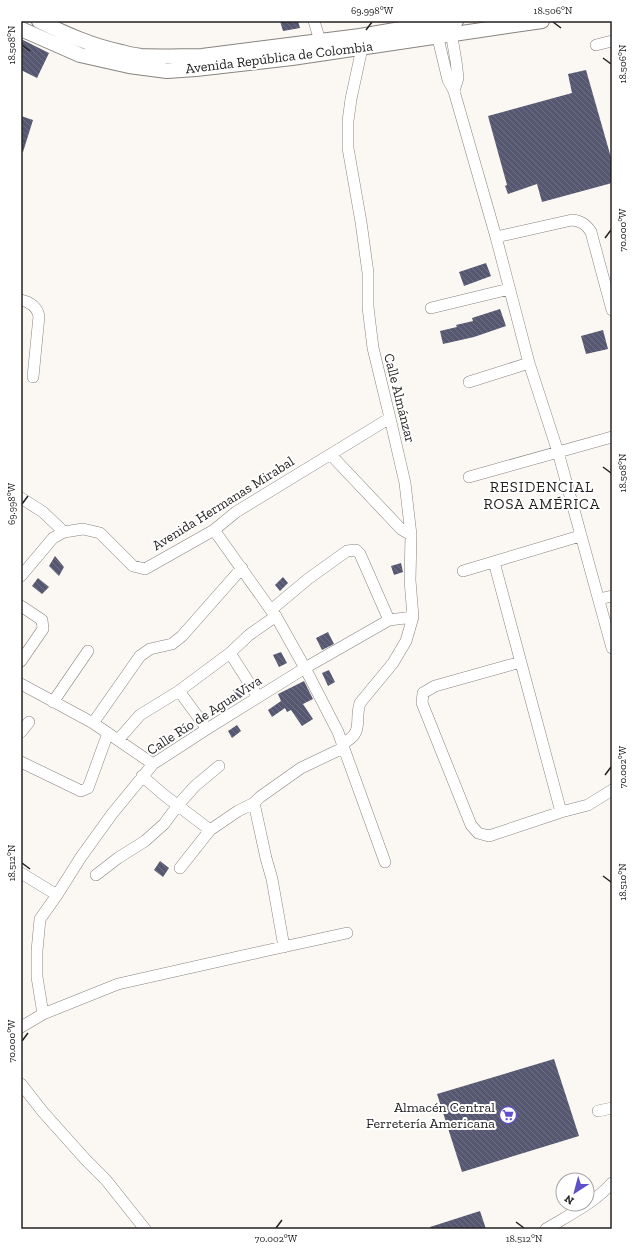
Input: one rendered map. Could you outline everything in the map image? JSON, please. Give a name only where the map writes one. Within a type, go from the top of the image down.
[{"type":"main road","name":"Avenida República de Colombia","points":[[39,21],[87,43],[140,56],[202,56],[320,40],[361,42]]},
{"type":"main road","name":"Avenida República de Colombia","points":[[21,28],[80,55],[130,66],[167,71],[285,59],[361,42],[402,29],[436,31],[453,26],[542,21]]},
{"type":"street","points":[[314,21],[320,40]]},
{"type":"street","points":[[453,26],[458,78],[454,90]]},
{"type":"street","points":[[436,31],[448,80],[454,90],[496,237],[529,363],[558,452],[612,648]]},
{"type":"street","name":"Calle Almánzar","points":[[180,868],[210,830],[238,811],[254,803],[260,797],[301,768],[343,746],[355,734],[358,725],[358,709],[360,703],[393,663],[406,641],[413,617],[410,580],[411,535],[405,483],[373,348],[368,307],[367,266],[348,148],[350,99],[361,42]]},
{"type":"street","points":[[596,45],[612,42]]},
{"type":"street","points":[[496,237],[572,220],[583,223],[591,232],[612,310]]},
{"type":"street","points":[[431,308],[509,289]]},
{"type":"street","points":[[21,300],[25,301],[37,310],[39,316],[33,377]]},
{"type":"street","points":[[469,382],[529,363]]},
{"type":"street","name":"Avenida Hermanas Mirabal","points":[[21,576],[53,538],[64,532],[83,529],[100,533],[133,566],[145,569],[214,530],[236,512],[390,418]]},
{"type":"street","points":[[469,477],[612,437]]},
{"type":"street","points":[[331,455],[401,529],[411,535]]},
{"type":"street","points":[[21,498],[43,512],[64,532]]},
{"type":"street","points":[[214,530],[273,613],[305,668],[338,732],[385,862]]},
{"type":"street","points":[[463,571],[580,536]]},
{"type":"street","points":[[118,740],[140,716],[179,692],[230,653],[314,574],[347,551],[356,550],[360,554],[389,620]]},
{"type":"street","points":[[494,562],[561,812]]},
{"type":"street","points":[[93,723],[140,656],[150,649],[172,644],[182,636],[242,568]]},
{"type":"street","points":[[598,599],[612,596]]},
{"type":"street","points":[[21,606],[42,620],[44,630],[21,661]]},
{"type":"street","name":"Calle Río de Agua Viva","points":[[43,1014],[37,977],[37,951],[40,919],[112,814],[153,764],[305,668],[389,620],[413,617]]},
{"type":"street","points":[[53,702],[88,651]]},
{"type":"street","points":[[230,653],[258,697]]},
{"type":"street","points":[[521,662],[435,686],[423,694],[422,703],[471,825],[478,833],[489,836],[561,812],[588,805],[612,790]]},
{"type":"street","points":[[21,684],[93,723],[153,764]]},
{"type":"street","points":[[179,692],[207,729]]},
{"type":"street","points":[[21,732],[29,722]]},
{"type":"street","points":[[21,762],[81,791],[88,788],[108,733]]},
{"type":"street","points":[[96,875],[118,858],[145,841],[164,824],[195,786],[219,766]]},
{"type":"street","points":[[142,776],[210,830]]},
{"type":"street","points":[[254,803],[272,879],[284,947]]},
{"type":"street","points":[[21,873],[57,894]]},
{"type":"street","points":[[21,1027],[43,1014],[118,984],[347,933]]},
{"type":"street","points":[[21,1084],[86,1160],[106,1180],[145,1229]]},
{"type":"street","points":[[598,1110],[612,1108]]},
{"type":"street","points":[[546,1229],[584,1206],[603,1192],[612,1183]]},
{"type":"building","points":[[280,21],[298,21],[300,28],[283,31]]},
{"type":"building","points":[[21,39],[49,53],[37,78],[21,70]]},
{"type":"building","points":[[586,70],[612,161],[612,183],[542,202],[537,184],[508,194],[505,186],[507,185],[488,116],[572,93],[568,74]]},
{"type":"building","points":[[21,116],[33,120],[23,152],[21,151]]},
{"type":"building","points":[[486,263],[491,276],[464,286],[459,272]]},
{"type":"building","points":[[500,309],[506,326],[474,337],[443,344],[440,331],[457,327],[456,325],[473,321],[472,318]]},
{"type":"building","points":[[603,330],[608,349],[586,354],[581,336]]},
{"type":"building","points":[[55,556],[64,567],[59,576],[49,566]]},
{"type":"building","points":[[401,563],[403,572],[394,575],[391,566]]},
{"type":"building","points":[[283,577],[288,583],[280,591],[275,585]]},
{"type":"building","points":[[38,578],[49,587],[42,594],[32,586]]},
{"type":"building","points":[[328,632],[334,644],[322,650],[316,638]]},
{"type":"building","points":[[281,652],[287,663],[279,667],[273,655]]},
{"type":"building","points":[[329,670],[335,682],[328,686],[322,673]]},
{"type":"building","points":[[304,681],[313,699],[303,704],[313,719],[302,726],[291,710],[287,712],[285,708],[272,717],[268,710],[281,701],[278,694]]},
{"type":"building","points":[[240,686],[246,694],[239,699],[233,690]]},
{"type":"building","points":[[237,725],[241,731],[232,738],[228,731]]},
{"type":"building","points":[[160,861],[169,868],[163,877],[154,870]]},
{"type":"building","name":"Almacén Central Ferretería Americana","points":[[554,1059],[579,1136],[462,1172],[437,1094]]},
{"type":"building","points":[[480,1211],[486,1229],[431,1229],[430,1227]]},
{"type":"place","name":"Almacén Central Ferretería Americana","points":[[508,1115]]},
{"type":"district","name":"RESIDENCIAL ROSA AMÉRICA","points":[[542,496]]}]
